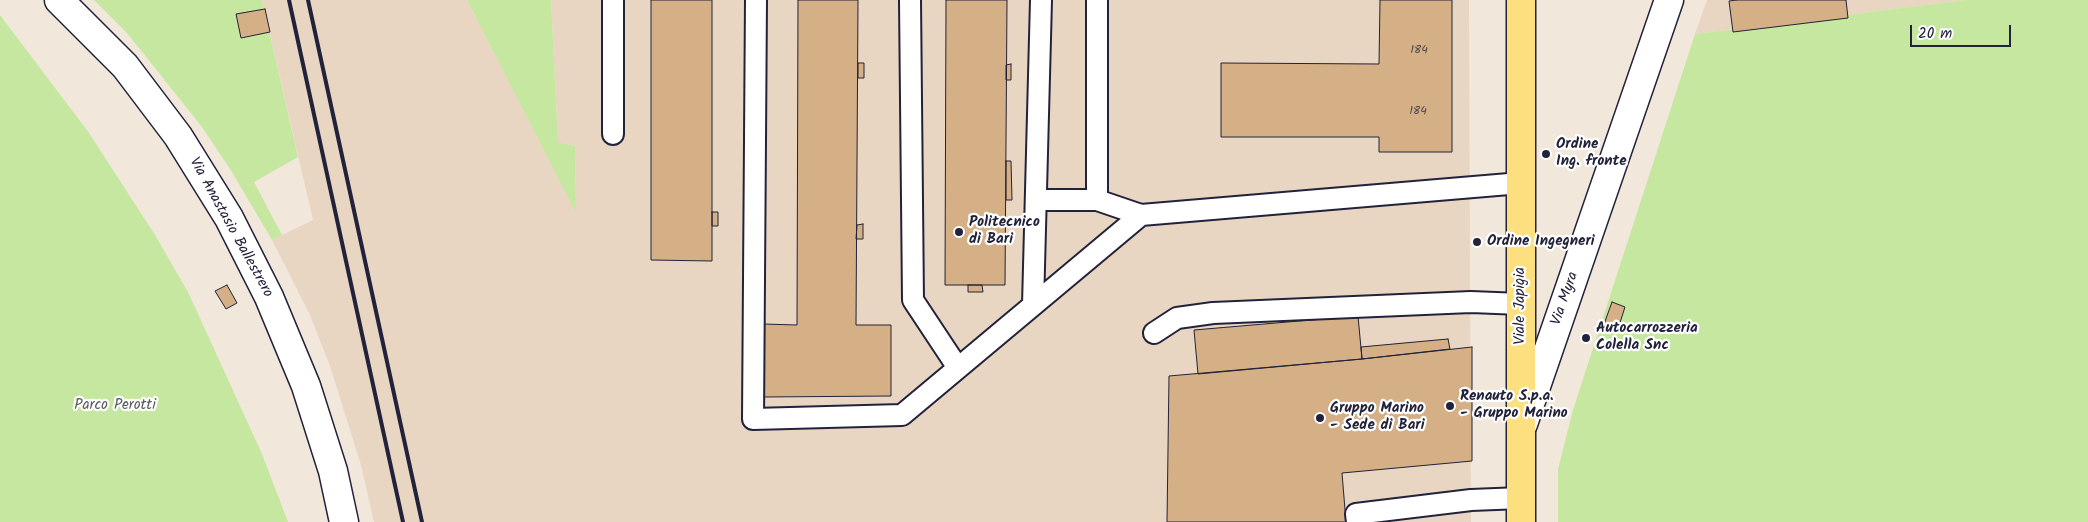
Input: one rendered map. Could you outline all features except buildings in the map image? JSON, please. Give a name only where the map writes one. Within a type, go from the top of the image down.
[{"type":"main road","name":"Viale Japigia","points":[[1521,0],[1521,510]]},
{"type":"street","name":"Via Anastasio Ballestrero","points":[[59,0],[125,66],[178,136],[229,218],[269,297],[306,386],[333,471],[344,522]]},
{"type":"street","name":"Via Myra","points":[[1521,428],[1669,0]]},
{"type":"lane","points":[[613,0],[613,134]]},
{"type":"lane","points":[[756,0],[753,419],[902,415],[1141,215]]},
{"type":"lane","points":[[910,0],[913,300],[958,368]]},
{"type":"lane","points":[[1033,305],[1042,0]]},
{"type":"lane","points":[[1097,0],[1097,200]]},
{"type":"lane","points":[[1037,200],[1097,200],[1141,215],[1521,183]]},
{"type":"lane","points":[[1154,333],[1177,318],[1213,313],[1471,302],[1521,304]]},
{"type":"lane","points":[[1357,522],[1356,514],[1471,500],[1521,510]]},
{"type":"shaded area","points":[[262,0],[467,0],[576,211],[575,146],[558,142],[551,0],[1469,0],[1471,522],[374,522],[361,465],[330,366],[309,313],[272,240],[313,220]]},
{"type":"shaded area","points":[[1707,0],[1966,0],[1695,34]]},
{"type":"green space","points":[[94,0],[262,0],[298,157],[254,182],[282,235],[272,240],[232,172],[202,127],[127,33]]},
{"type":"green space","points":[[467,0],[551,0],[558,142],[575,146],[576,213]]},
{"type":"green space","points":[[1965,0],[2088,0],[2088,522],[1558,522],[1558,469],[1573,410],[1695,34]]},
{"type":"green space","name":"Parco Perotti","points":[[0,15],[89,133],[155,235],[188,292],[262,454],[288,522],[0,522]]},
{"type":"railway","points":[[289,0],[403,522]]},
{"type":"railway","points":[[308,0],[422,522]]},
{"type":"place","name":"Ordine Ing. fronte","points":[[1546,154]]},
{"type":"place","name":"Politecnico di Bari","points":[[959,232]]},
{"type":"place","name":"Ordine Ingegneri","points":[[1477,242]]},
{"type":"place","name":"Autocarrozzeria Colella Snc","points":[[1586,338]]},
{"type":"place","name":"Renauto S.p.a. - Gruppo Marino","points":[[1450,406]]},
{"type":"place","name":"Gruppo Marino - Sede di Bari","points":[[1320,418]]}]
